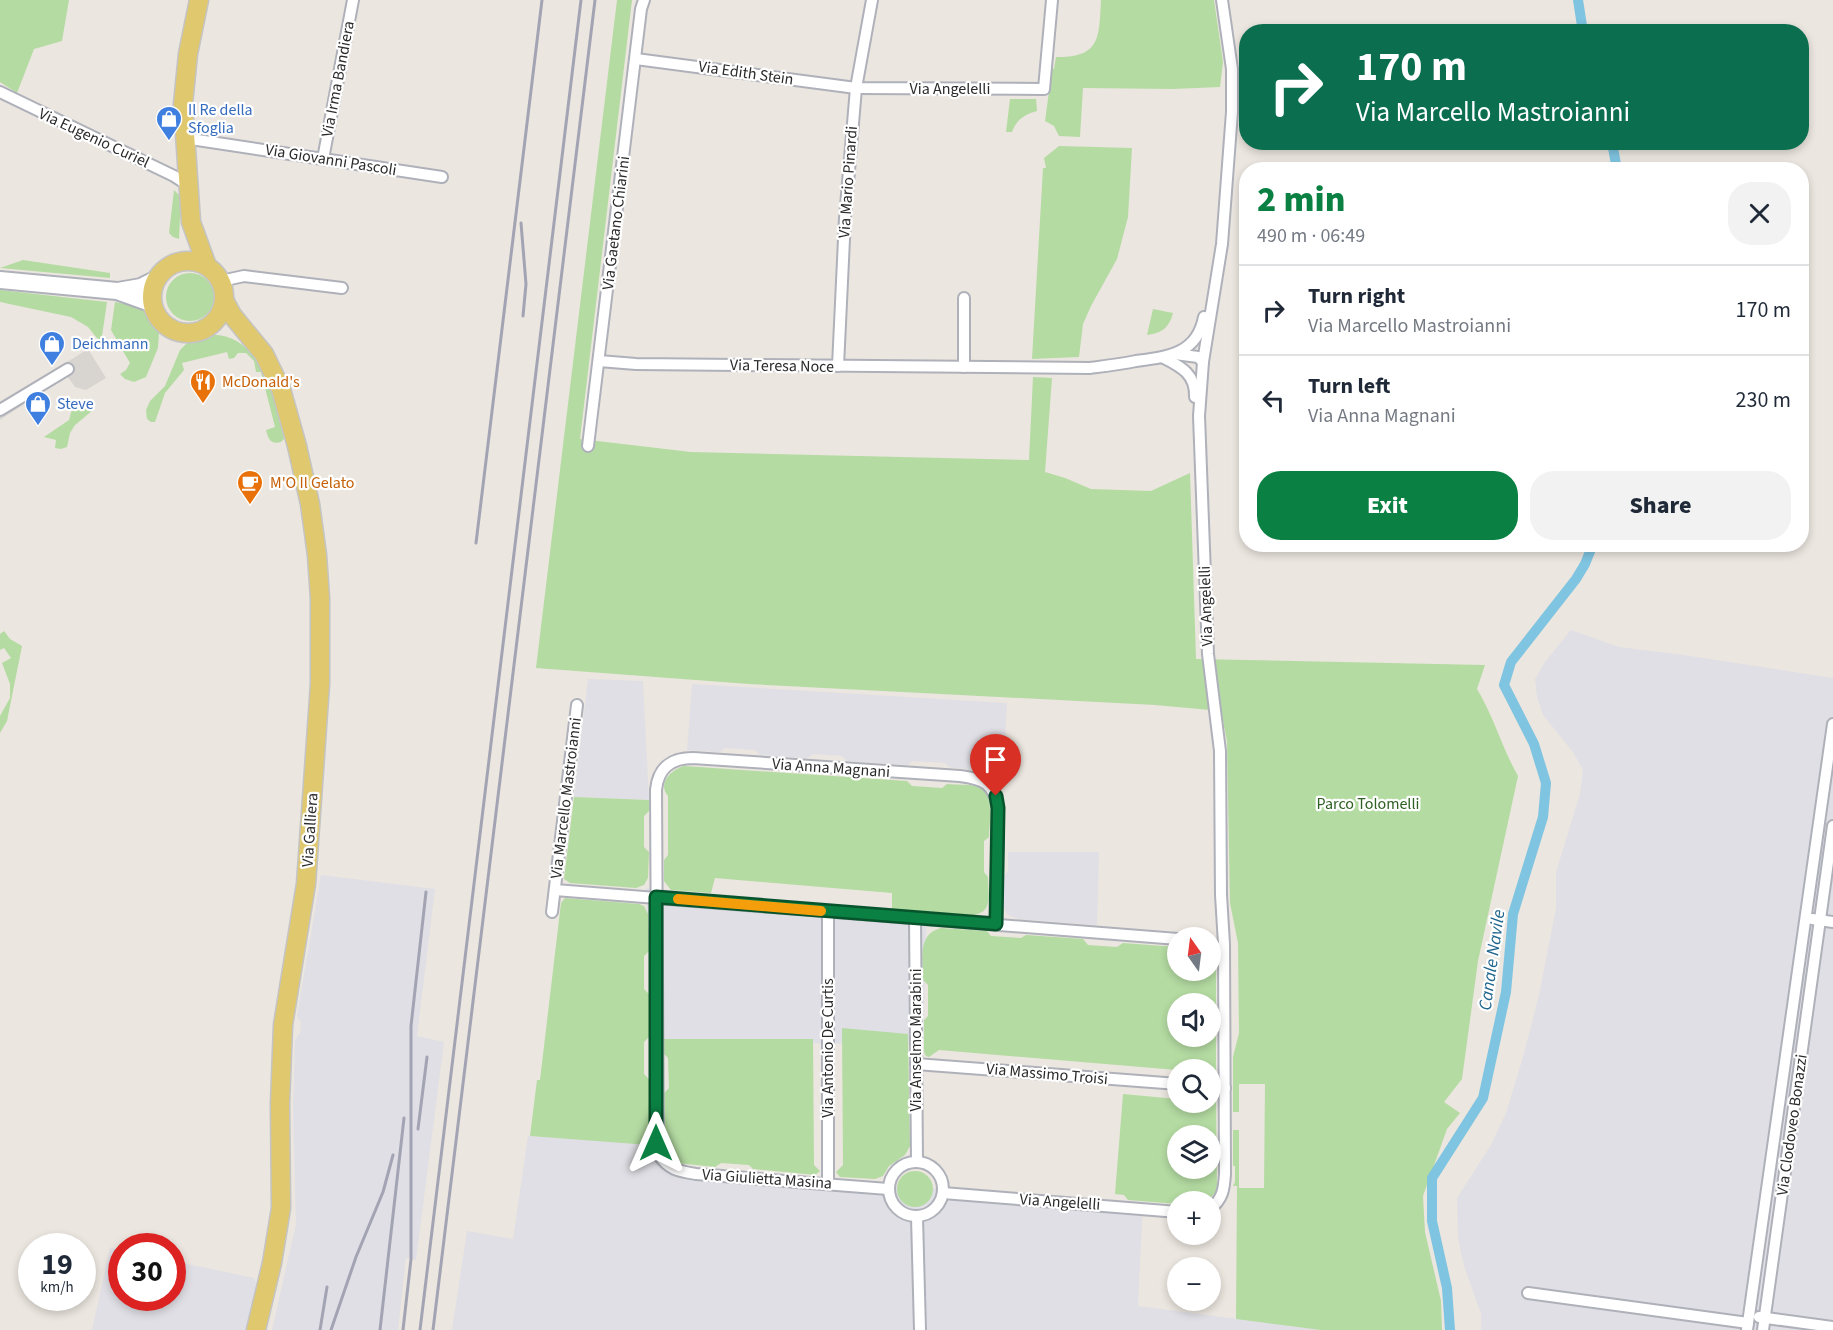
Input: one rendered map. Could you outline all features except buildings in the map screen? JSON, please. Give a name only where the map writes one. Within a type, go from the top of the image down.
[{"type":"main road","points":[[199,0],[184,84],[184,138],[191,222],[207,266],[221,281],[224,300],[221,312],[214,322],[204,329]]},
{"type":"main road","points":[[191,222],[182,255],[157,279],[152,296],[160,318],[171,328],[189,333],[204,329],[224,330],[252,338]]},
{"type":"main road","points":[[175,263],[188,261],[207,266]]},
{"type":"main road","name":"Via Galliera","points":[[224,300],[232,315],[264,354],[281,389],[310,504],[317,555],[320,630],[320,684],[306,884],[284,1020],[280,1104],[281,1208],[272,1263],[256,1330]]},
{"type":"street","name":"Via Irma Bandiera","points":[[323,159],[353,0]]},
{"type":"street","name":"Via Gaetano Chiarini","points":[[588,446],[641,9],[644,0]]},
{"type":"street","name":"Via Mario Pinardi","points":[[838,366],[845,218],[856,88],[872,0]]},
{"type":"street","name":"Via Angelelli","points":[[856,88],[1044,89],[1052,0]]},
{"type":"street","name":"Via Angelelli","points":[[1221,1198],[1224,1191],[1225,1088],[1220,751],[1208,654],[1200,391],[1220,254],[1233,91],[1222,0]]},
{"type":"street","name":"Via Edith Stein","points":[[636,59],[856,88]]},
{"type":"street","name":"Via Eugenio Curiel","points":[[0,92],[174,176],[188,185]]},
{"type":"street","name":"Via Giovanni Pascoli","points":[[184,138],[442,177]]},
{"type":"street","points":[[1200,438],[1197,434],[1195,419],[1196,387],[1189,373],[1170,358],[1194,340],[1202,328],[1207,292],[1220,254]]},
{"type":"street","points":[[221,281],[244,276],[342,288]]},
{"type":"street","points":[[117,291],[141,287],[157,279]]},
{"type":"street","points":[[0,280],[117,291],[153,304]]},
{"type":"street","points":[[964,298],[964,367]]},
{"type":"street","name":"Via Teresa Noce","points":[[599,362],[1090,368],[1170,358],[1197,364],[1203,362]]},
{"type":"street","points":[[0,410],[68,369]]},
{"type":"street","name":"Via Marcello Mastroianni","points":[[552,912],[577,705]]},
{"type":"street","name":"Via Clodoveo Bonazzi","points":[[1748,1323],[1833,724]]},
{"type":"street","name":"Via Anna Magnani","points":[[656,897],[657,780],[666,765],[673,761],[693,758],[966,777],[983,781],[992,788],[996,796],[998,808],[996,924]]},
{"type":"street","name":"Via Clodoveo Bonazzi","points":[[1763,1330],[1833,826]]},
{"type":"street","name":"Via Marcello Mastroianni","points":[[555,890],[1167,938]]},
{"type":"street","name":"Via Giulietta Masina","points":[[656,897],[658,1154],[665,1165],[677,1171],[696,1174],[888,1188]]},
{"type":"street","name":"Via Antonio De Curtis","points":[[828,912],[828,1184]]},
{"type":"street","name":"Via Anselmo Marabini","points":[[915,918],[917,1161]]},
{"type":"street","points":[[1805,919],[1833,922]]},
{"type":"street","name":"Via Massimo Troisi","points":[[916,1064],[1167,1083]]},
{"type":"street","points":[[1221,1088],[1225,1088]]},
{"type":"street","points":[[917,1161],[935,1169],[940,1176],[944,1193],[937,1207],[928,1214],[917,1217],[900,1212],[894,1206],[889,1197],[888,1188],[896,1170],[917,1161]]},
{"type":"street","name":"Via Angelelli","points":[[944,1193],[1167,1211]]},
{"type":"street","points":[[917,1217],[920,1330]]},
{"type":"street","points":[[1528,1293],[1748,1323],[1765,1318],[1833,1327]]},
{"type":"shaded area","points":[[88,349],[106,378],[86,390],[75,387],[67,376],[0,420],[0,404]]},
{"type":"shaded area","points":[[1571,630],[1619,647],[1833,678],[1833,1330],[1481,1330],[1481,1314],[1464,1266],[1458,1239],[1457,1198],[1491,1145],[1506,1113],[1539,995],[1556,908],[1556,872],[1580,794],[1583,770],[1573,752],[1543,715],[1537,697],[1535,679],[1545,662]]},
{"type":"shaded area","points":[[588,679],[643,681],[649,800],[574,797]]},
{"type":"shaded area","points":[[692,684],[1007,703],[1003,774],[997,779],[982,771],[949,767],[945,763],[912,761],[908,765],[847,761],[842,756],[813,754],[807,758],[760,755],[755,750],[725,748],[720,752],[687,750]]},
{"type":"shaded area","points":[[1008,852],[1099,852],[1097,925],[1018,919],[1008,915],[1004,909],[1004,876],[1008,871]]},
{"type":"shaded area","points":[[321,875],[435,889],[417,1036],[444,1042],[416,1260],[406,1258],[398,1330],[272,1330],[296,1224],[293,1109],[295,1040],[300,1033],[301,1022],[297,1016]]},
{"type":"shaded area","points":[[646,888],[927,911],[923,1045],[652,1041]]},
{"type":"shaded area","points":[[528,1136],[641,1143],[668,1162],[704,1173],[1143,1202],[1138,1306],[1321,1330],[452,1330],[467,1231],[513,1239]]},
{"type":"shaded area","points":[[108,1257],[108,1311],[186,1311],[186,1264],[254,1278],[261,1292],[251,1330],[92,1330]]},
{"type":"green space","points":[[0,0],[69,0],[62,41],[34,49],[17,93],[0,82]]},
{"type":"green space","name":"Parco Tolomelli","points":[[617,0],[632,0],[580,439],[691,452],[1029,460],[1033,377],[1052,378],[1045,472],[1091,489],[1151,491],[1190,473],[1196,659],[1485,665],[1477,689],[1518,776],[1478,961],[1462,1079],[1444,1102],[1460,1113],[1447,1129],[1423,1196],[1425,1232],[1441,1301],[1442,1330],[1321,1330],[1236,1319],[1237,1186],[1233,1186],[1235,1166],[1233,1166],[1233,1130],[1239,1130],[1239,1188],[1264,1188],[1265,1084],[1239,1084],[1239,1112],[1233,1112],[1233,1057],[1239,1033],[1238,943],[1230,903],[1227,741],[1221,711],[1155,705],[749,684],[536,668]]},
{"type":"green space","points":[[1101,0],[1214,0],[1223,62],[1220,87],[1083,88],[1080,137],[1059,136],[1054,126],[1045,121],[1052,69],[1054,69],[1056,57],[1082,54],[1095,43],[1098,35]]},
{"type":"green space","points":[[1010,99],[1036,99],[1037,111],[1022,118],[1012,132],[1006,132]]},
{"type":"green space","points":[[1059,146],[1132,148],[1128,217],[1117,259],[1083,324],[1079,357],[1032,359],[1043,168],[1046,168],[1044,158]]},
{"type":"green space","points":[[174,190],[181,197],[179,239],[169,233]]},
{"type":"green space","points":[[23,260],[110,273],[110,278],[0,268]]},
{"type":"green space","points":[[190,273],[207,280],[214,297],[207,314],[190,321],[173,314],[166,297],[173,280]]},
{"type":"green space","points":[[0,290],[107,302],[101,343],[88,327],[71,317],[0,302]]},
{"type":"green space","points":[[115,302],[139,307],[151,317],[159,333],[158,348],[146,377],[134,382],[125,379],[120,374],[130,363],[111,330]]},
{"type":"green space","points":[[1153,309],[1173,313],[1164,329],[1147,335]]},
{"type":"green space","points":[[210,335],[234,340],[245,347],[262,367],[279,402],[279,419],[284,439],[281,442],[272,442],[268,436],[266,430],[275,427],[261,372],[256,372],[254,361],[246,353],[238,353],[234,358],[229,359],[227,352],[182,363],[184,370],[165,393],[155,422],[147,419],[146,410],[150,401],[165,386],[180,350],[190,340]]},
{"type":"green space","points":[[83,400],[87,401],[92,411],[75,425],[70,433],[67,447],[55,448],[56,440],[44,437],[69,420],[73,406]]},
{"type":"green space","points":[[4,631],[10,639],[22,646],[7,721],[0,733],[0,716],[10,698],[10,684],[2,663],[11,658],[4,648],[0,650],[0,634]]},
{"type":"green space","points":[[684,766],[907,781],[912,786],[942,788],[947,784],[976,786],[986,794],[990,808],[989,837],[984,841],[984,872],[988,877],[989,890],[987,907],[984,911],[972,915],[892,909],[892,893],[715,878],[711,893],[671,890],[664,881],[664,860],[668,855],[668,796],[664,786],[670,774]]},
{"type":"green space","points":[[574,797],[649,800],[649,811],[644,816],[644,847],[649,852],[648,878],[644,885],[636,888],[570,883],[564,879]]},
{"type":"green space","points":[[565,898],[639,904],[644,906],[648,914],[649,951],[644,956],[644,989],[649,994],[649,1037],[644,1042],[644,1074],[649,1079],[649,1145],[530,1136],[537,1080],[540,1080],[561,903]]},
{"type":"green space","points":[[941,928],[987,931],[991,936],[1021,938],[1026,935],[1083,939],[1088,945],[1117,947],[1123,943],[1167,946],[1167,981],[1216,981],[1216,993],[1167,993],[1167,1047],[1216,1047],[1216,1059],[1167,1059],[1167,1069],[939,1050],[929,1057],[926,1056],[924,1020],[928,1016],[928,985],[923,980],[922,956],[928,936]]},
{"type":"green space","points":[[842,1028],[908,1034],[910,1146],[905,1155],[889,1166],[883,1176],[875,1179],[840,1177],[836,1172],[843,1165]]},
{"type":"green space","points":[[664,1039],[813,1039],[814,1165],[820,1171],[815,1175],[753,1169],[749,1165],[721,1163],[715,1167],[677,1163],[667,1149],[663,1131],[664,1093],[669,1088],[668,1058],[664,1054]]},
{"type":"green space","points":[[1123,1094],[1167,1098],[1167,1113],[1216,1113],[1216,1125],[1167,1125],[1167,1179],[1217,1179],[1216,1191],[1167,1191],[1167,1203],[1128,1200],[1124,1195],[1115,1194]]},
{"type":"green space","points":[[915,1171],[928,1176],[933,1189],[928,1202],[915,1207],[902,1202],[897,1189],[902,1176]]},
{"type":"waterway","name":"Canale Navile","points":[[1578,0],[1582,24]]},
{"type":"waterway","name":"Canale Navile","points":[[1613,150],[1616,162]]},
{"type":"waterway","name":"Canale Navile","points":[[1450,1330],[1447,1288],[1432,1221],[1432,1178],[1483,1098],[1506,992],[1513,914],[1543,817],[1546,783],[1534,744],[1504,685],[1511,662],[1576,579],[1590,552]]},
{"type":"railway","points":[[476,543],[542,0]]},
{"type":"railway","points":[[420,1330],[581,0]]},
{"type":"railway","points":[[433,1330],[595,0]]},
{"type":"railway","points":[[521,223],[526,284],[523,316]]},
{"type":"railway","points":[[403,1330],[411,1259],[411,1026],[426,892]]},
{"type":"railway","points":[[418,1129],[427,1057]]},
{"type":"railway","points":[[380,1330],[404,1118]]},
{"type":"railway","points":[[331,1330],[356,1257],[383,1192],[393,1155]]},
{"type":"railway","points":[[320,1330],[327,1287]]},
{"type":"slow traffic","points":[[678,899],[821,911]]},
{"type":"place","name":"Il Re della Sfoglia","points":[[169,142]]},
{"type":"place","name":"Deichmann","points":[[52,367]]},
{"type":"place","name":"McDonald's","points":[[203,405]]},
{"type":"place","name":"Steve","points":[[38,427]]},
{"type":"place","name":"M'O Il Gelato","points":[[250,506]]},
{"type":"route","points":[[656,1143],[656,897],[996,924],[998,808],[996,796]]}]
